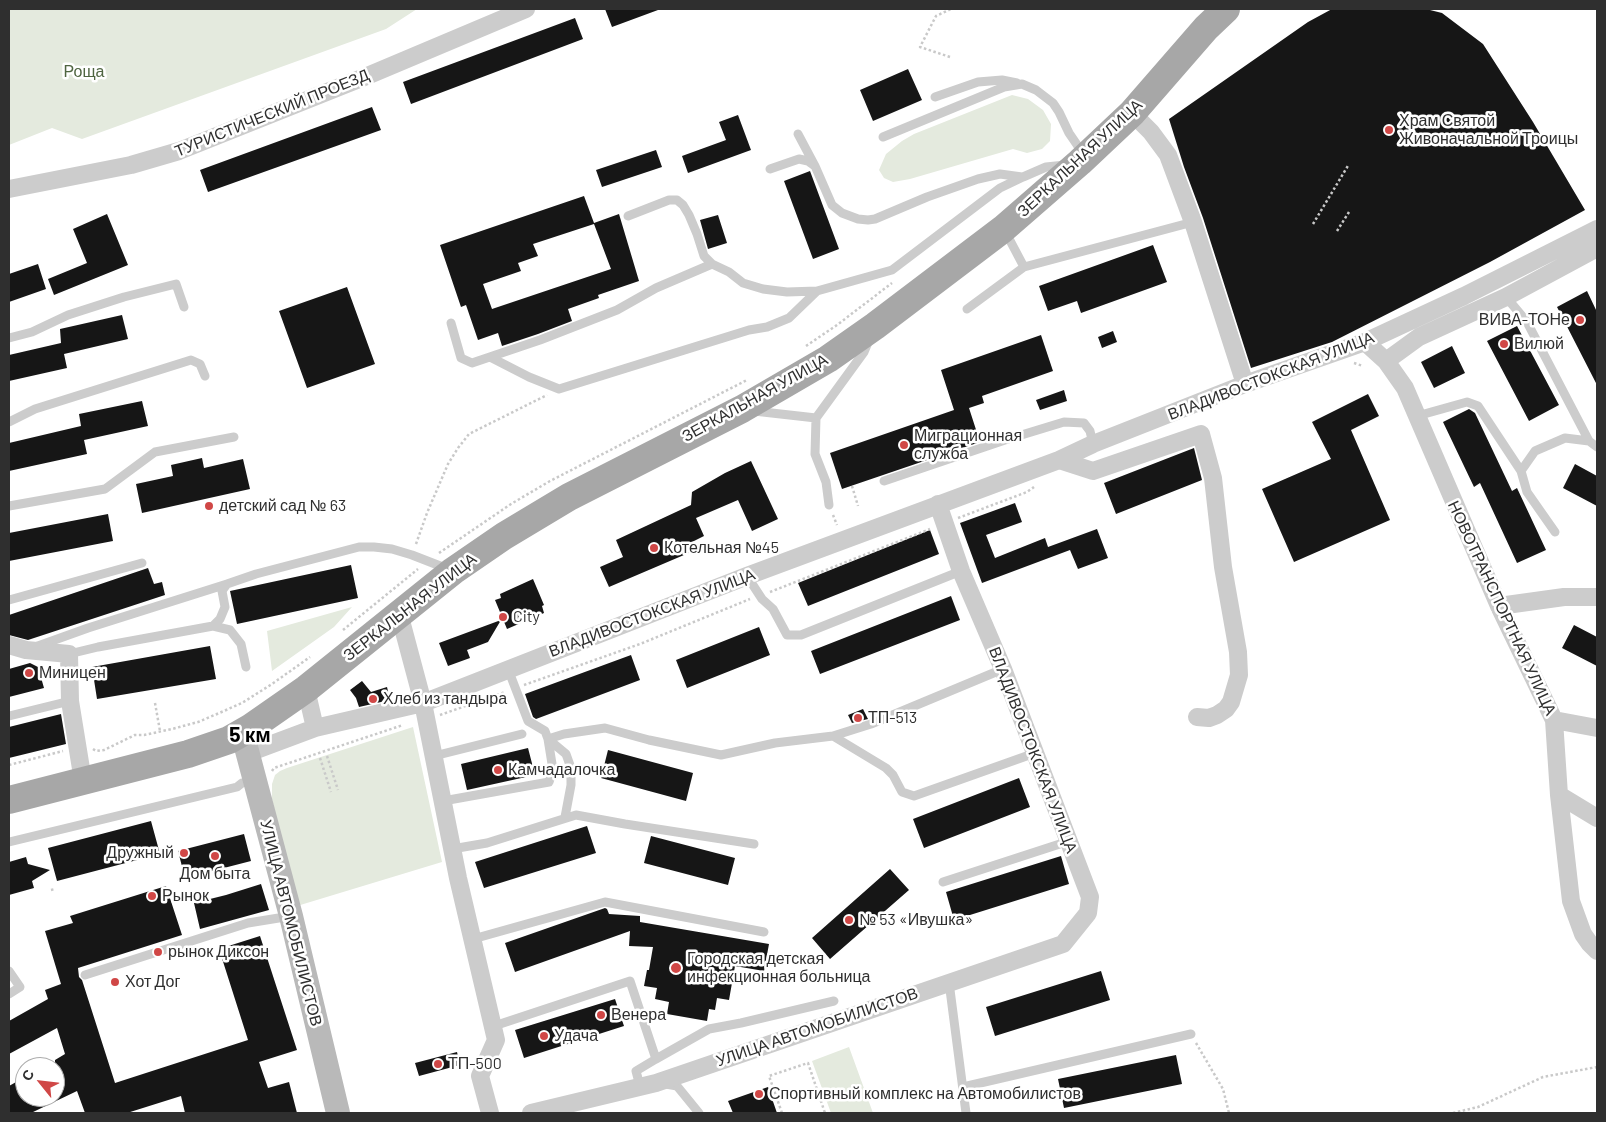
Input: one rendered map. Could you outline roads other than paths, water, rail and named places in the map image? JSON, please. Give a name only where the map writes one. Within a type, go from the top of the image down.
[{"type":"main road","name":"ЗЕРКАЛЬНАЯ УЛИЦА","points":[[9,800],[188,754],[229,740],[245,743],[274,712],[306,689],[453,571],[504,536],[569,497],[742,409],[828,359],[875,326],[1003,228],[1083,160],[1132,113],[1206,28],[1226,9]]},
{"type":"street","name":"ТУРИСТИЧЕСКИЙ ПРОЕЗД","points":[[9,189],[131,165],[179,151],[367,76],[526,9]]},
{"type":"street","points":[[1132,113],[1151,132],[1168,155],[1193,222],[1245,384]]},
{"type":"street","name":"ВЛАДИВОСТОКСКАЯ УЛИЦА","points":[[245,743],[423,702],[747,576],[1059,460],[1093,444],[1245,384],[1365,342],[1464,296],[1597,229]]},
{"type":"street","points":[[1386,361],[1419,337],[1506,297],[1597,248]]},
{"type":"street","name":"НОВОТРАНСПОРТНАЯ УЛИЦА","points":[[1365,342],[1386,361],[1405,388],[1499,606],[1554,720],[1558,794],[1571,901],[1583,934],[1597,950]]},
{"type":"street","points":[[1059,460],[1093,471],[1201,434],[1212,478],[1223,567],[1238,652],[1239,675],[1231,702],[1226,709],[1209,718],[1197,717]]},
{"type":"street","name":"ВЛАДИВОСТОКСКАЯ УЛИЦА","points":[[938,504],[961,571],[1003,669],[1090,897],[1088,912]]},
{"type":"street","points":[[1499,606],[1597,596]]},
{"type":"street","points":[[399,613],[423,702],[452,848],[494,1026],[496,1040],[480,1076],[490,1113]]},
{"type":"street","points":[[9,645],[26,650],[69,654],[70,701],[83,781]]},
{"type":"street","points":[[306,689],[315,728]]},
{"type":"street","points":[[1554,720],[1597,728]]},
{"type":"street","name":"УЛИЦА АВТОМОБИЛИСТОВ","points":[[245,743],[291,916],[338,1113]]},
{"type":"street","points":[[1558,794],[1597,818]]},
{"type":"street","name":"УЛИЦА АВТОМОБИЛИСТОВ","points":[[531,1113],[648,1084],[1063,944],[1088,912]]},
{"type":"lane","points":[[628,216],[672,199],[680,202],[689,215],[704,256],[712,264],[729,272],[743,283],[763,290],[787,292],[817,291],[892,270],[1000,188],[1046,167],[1083,160],[1053,103],[1036,90],[1022,84],[1002,80],[978,82],[935,97]]},
{"type":"lane","points":[[883,137],[1004,87],[1022,84]]},
{"type":"lane","points":[[798,134],[815,166],[832,205],[842,213],[858,219],[868,220],[882,216],[927,197],[978,179],[1000,174],[1023,176]]},
{"type":"lane","points":[[770,169],[799,159],[806,160],[815,166]]},
{"type":"lane","points":[[967,309],[1024,267],[1193,222]]},
{"type":"lane","points":[[1003,228],[1024,267]]},
{"type":"lane","points":[[451,323],[461,358],[472,363],[540,340],[617,310],[656,288],[712,264]]},
{"type":"lane","points":[[9,338],[32,332],[68,315],[124,297],[176,284],[184,307]]},
{"type":"lane","points":[[490,357],[559,390],[749,330],[767,327],[789,318],[817,291]]},
{"type":"lane","points":[[1506,297],[1527,322],[1589,441],[1597,447]]},
{"type":"lane","points":[[829,504],[826,482],[816,454],[816,418],[864,352],[875,326]]},
{"type":"lane","points":[[9,422],[36,409],[192,360],[200,364],[205,376]]},
{"type":"lane","points":[[1417,416],[1467,402],[1478,406],[1521,471],[1527,492],[1555,532]]},
{"type":"lane","points":[[742,409],[816,418]]},
{"type":"lane","points":[[884,481],[1064,422],[1084,423],[1090,431],[1093,444]]},
{"type":"lane","points":[[9,506],[105,489],[155,452],[234,437]]},
{"type":"lane","points":[[1521,471],[1535,451],[1566,438],[1589,441]]},
{"type":"lane","points":[[26,650],[256,574],[359,547],[374,546],[412,555],[453,571]]},
{"type":"lane","points":[[9,600],[142,563]]},
{"type":"lane","points":[[747,576],[762,599],[773,609],[787,635],[801,635],[961,571]]},
{"type":"lane","points":[[213,626],[220,619],[225,607],[222,591],[228,584]]},
{"type":"lane","points":[[69,654],[213,626],[230,630],[241,644],[246,667]]},
{"type":"lane","points":[[443,801],[549,782],[552,770],[548,739],[545,731],[528,721],[508,669]]},
{"type":"lane","points":[[548,739],[564,734],[605,728],[648,740],[721,755],[775,743],[833,736],[870,724],[1003,669]]},
{"type":"lane","points":[[9,716],[70,701]]},
{"type":"lane","points":[[434,756],[522,734]]},
{"type":"lane","points":[[833,736],[886,768],[893,775],[902,792],[914,796],[1035,753]]},
{"type":"lane","points":[[548,739],[566,754],[571,768],[571,786],[565,817]]},
{"type":"lane","points":[[9,842],[237,787],[242,783]]},
{"type":"lane","points":[[452,848],[487,843],[576,815],[754,844]]},
{"type":"lane","points":[[942,882],[1069,841]]},
{"type":"lane","points":[[473,939],[605,902],[764,932]]},
{"type":"lane","points":[[84,975],[248,923],[291,916]]},
{"type":"lane","points":[[9,971],[20,987],[9,994]]},
{"type":"lane","points":[[494,1026],[630,981],[656,1059]]},
{"type":"lane","points":[[950,982],[966,1113]]},
{"type":"lane","points":[[700,1113],[677,1086],[648,1084],[636,1071],[709,1029],[834,1001]]},
{"type":"lane","points":[[963,1087],[1190,1034]]},
{"type":"place","name":"Храм Святой Живоначальной Троицы","points":[[1389,130]]},
{"type":"place","name":"ВИВА-ТОНе","points":[[1580,320]]},
{"type":"place","name":"Вилюй","points":[[1504,344]]},
{"type":"place","name":"Миграционная служба","points":[[904,445]]},
{"type":"place","name":"детский сад № 63","points":[[209,506]]},
{"type":"place","name":"Котельная №45","points":[[654,548]]},
{"type":"place","name":"City","points":[[503,617]]},
{"type":"place","name":"Миницен","points":[[29,673]]},
{"type":"place","name":"Хлеб из тандыра","points":[[373,699]]},
{"type":"place","name":"ТП-513","points":[[858,718]]},
{"type":"place","name":"Камчадалочка","points":[[498,770]]},
{"type":"place","name":"Дружный","points":[[184,853]]},
{"type":"place","name":"Дом быта","points":[[215,856]]},
{"type":"place","name":"Рынок","points":[[152,896]]},
{"type":"place","name":"№ 53 «Ивушка»","points":[[849,920]]},
{"type":"place","name":"рынок Диксон","points":[[158,952]]},
{"type":"place","name":"Городская детская инфекционная больница","points":[[676,968]]},
{"type":"place","name":"Хот Дог","points":[[115,982]]},
{"type":"place","name":"Венера","points":[[601,1015]]},
{"type":"place","name":"Удача","points":[[544,1036]]},
{"type":"place","name":"ТП-500","points":[[438,1064]]},
{"type":"place","name":"Спортивный комплекс на Автомобилистов","points":[[759,1094]]},
{"type":"district","name":"5 км","points":[[250,735]]},
{"type":"park label","name":"Роща","points":[[84,72]]}]
